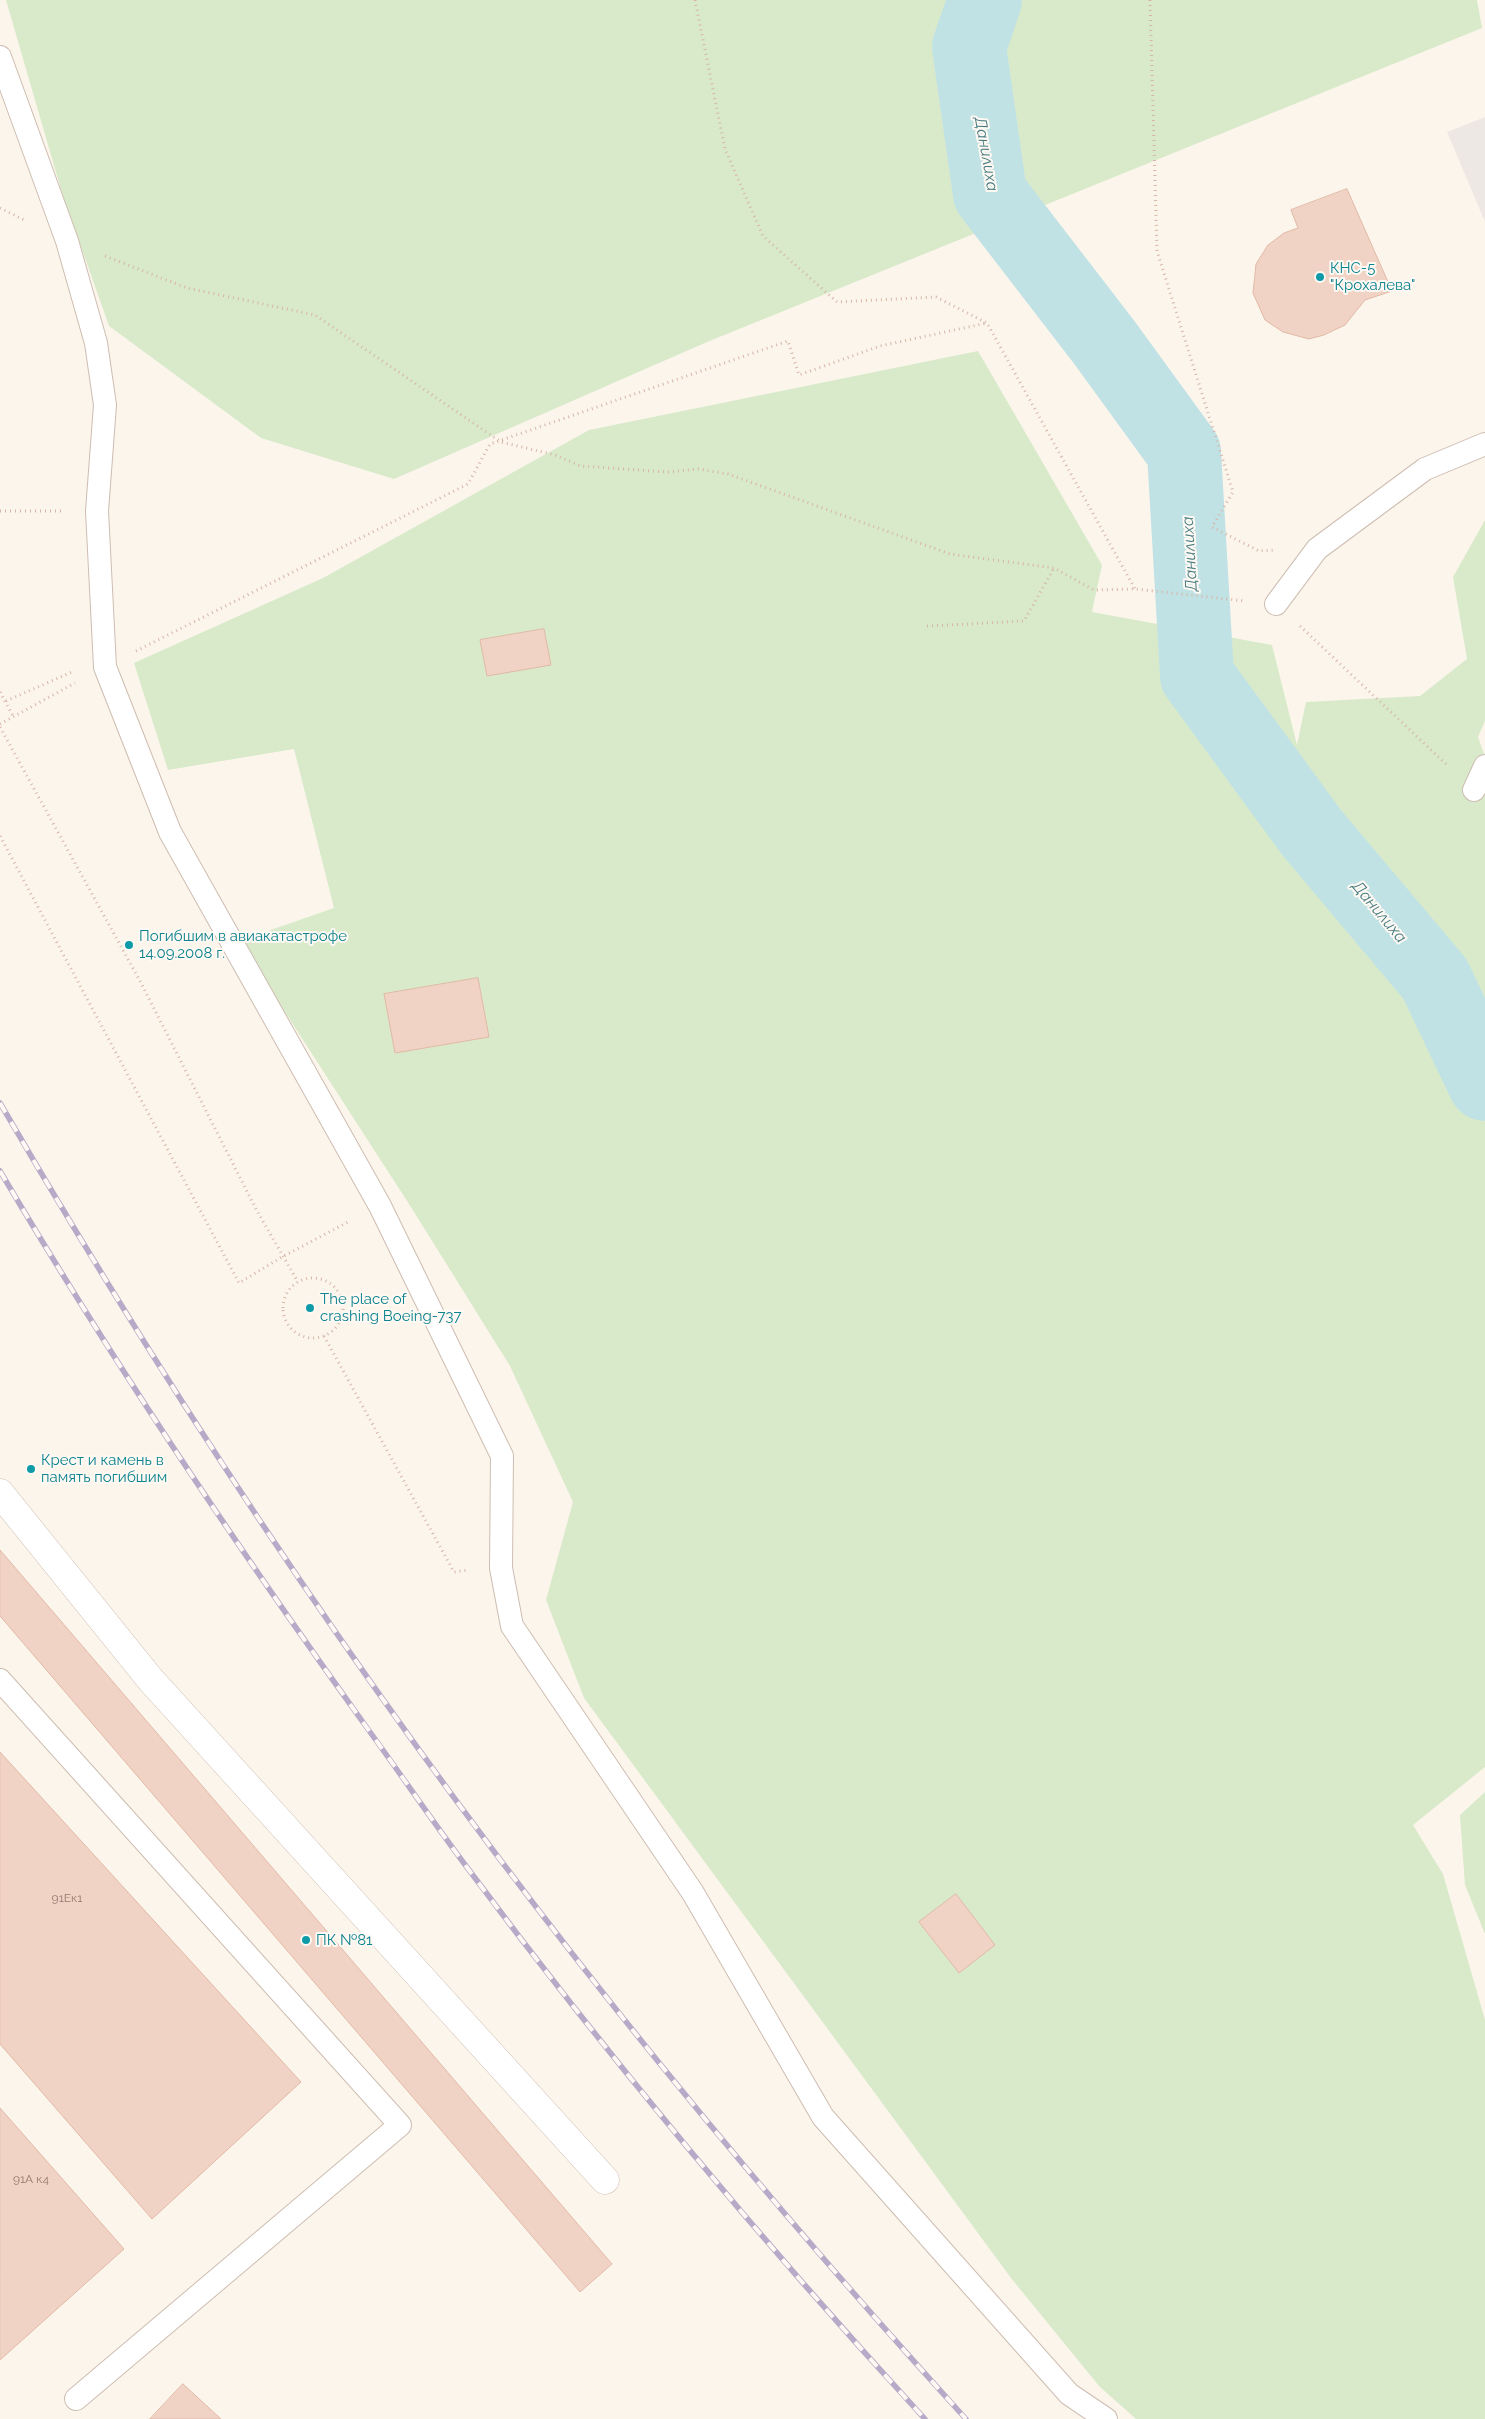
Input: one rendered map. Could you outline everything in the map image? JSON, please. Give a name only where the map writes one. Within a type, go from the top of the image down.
[{"type":"street","points":[[0,1492],[150,1679],[605,2180]]},
{"type":"lane","points":[[0,57],[67,241],[96,343],[105,405],[97,511],[105,667],[170,832],[380,1206],[502,1456],[501,1568],[512,1626],[693,1893],[823,2117],[1069,2394],[1106,2419]]},
{"type":"lane","points":[[1276,604],[1317,549],[1425,469],[1485,444]]},
{"type":"lane","points":[[1474,790],[1485,766]]},
{"type":"lane","points":[[0,1680],[400,2125],[76,2399]]},
{"type":"path","points":[[694,0],[725,149],[763,236],[837,302],[936,297],[988,323],[1134,589]]},
{"type":"path","points":[[1150,0],[1157,251],[1233,492],[1212,527],[1259,551],[1317,549]]},
{"type":"path","points":[[0,208],[67,241],[187,288],[315,315],[501,442],[555,455],[581,466],[667,472],[698,470],[728,474],[950,554],[1054,568],[1094,590],[1134,589],[1247,601]]},
{"type":"path","points":[[298,1282],[282,1257],[140,981],[0,726],[13,716],[105,667],[468,484],[490,444],[501,442],[788,341],[799,375],[880,346],[988,323]]},
{"type":"path","points":[[0,511],[97,511]]},
{"type":"path","points":[[927,626],[1024,621],[1054,568]]},
{"type":"path","points":[[1276,604],[1474,790]]},
{"type":"path","points":[[6,701],[94,662],[105,667]]},
{"type":"path","points":[[0,692],[13,716]]},
{"type":"path","points":[[0,836],[238,1283],[282,1257],[380,1206]]},
{"type":"path","points":[[317,1278],[326,1281],[340,1295],[342,1304],[340,1319],[333,1331],[324,1336],[305,1338],[292,1330],[284,1317],[282,1307],[285,1297],[298,1282],[317,1278]]},
{"type":"path","points":[[324,1336],[454,1572]]},
{"type":"shaded area","points":[[1485,117],[1485,222],[1447,132]]},
{"type":"green space","points":[[6,0],[1477,0],[1482,28],[707,342],[394,479],[261,438],[109,326],[62,193]]},
{"type":"green space","points":[[978,351],[1102,565],[1092,612],[1272,645],[1297,745],[1306,702],[1420,696],[1467,659],[1453,577],[1485,520],[1485,721],[1478,737],[1485,757],[1485,1767],[1413,1825],[1443,1874],[1485,2020],[1485,2419],[1136,2419],[1099,2386],[1011,2278],[584,1698],[546,1600],[573,1502],[510,1366],[409,1204],[239,941],[334,908],[294,749],[168,770],[134,663],[323,578],[589,430]]},
{"type":"green space","points":[[1485,1792],[1485,1934],[1465,1885],[1460,1815]]},
{"type":"building","name":"КНС-5 \"Крохалева\"","points":[[1347,189],[1392,291],[1365,300],[1345,325],[1324,335],[1309,339],[1283,332],[1265,320],[1253,293],[1256,264],[1268,245],[1284,233],[1298,228],[1291,210]]},
{"type":"building","points":[[544,629],[551,665],[487,676],[480,640]]},
{"type":"building","points":[[478,978],[489,1037],[395,1053],[384,994]]},
{"type":"building","name":"ПК №81","points":[[0,1550],[612,2264],[580,2292],[0,1616]]},
{"type":"building","points":[[0,1752],[301,2082],[152,2219],[0,2044]]},
{"type":"building","points":[[956,1894],[995,1945],[959,1973],[919,1922]]},
{"type":"building","points":[[0,2108],[124,2249],[0,2360]]},
{"type":"building","points":[[183,2384],[221,2419],[150,2419]]},
{"type":"waterway","name":"Данилиха","points":[[985,0],[969,47],[990,194],[1104,342],[1184,452],[1197,676],[1312,833],[1435,979],[1485,1084]]},
{"type":"railway","points":[[0,1103],[142,1339],[216,1455],[371,1683],[452,1794],[534,1905],[703,2117],[833,2269],[966,2419]]},
{"type":"railway","points":[[0,1171],[87,1314],[225,1525],[321,1664],[466,1866],[575,2008],[688,2148],[805,2285],[925,2419]]},
{"type":"place","name":"КНС-5 \"Крохалева\"","points":[[1320,277]]},
{"type":"place","name":"Погибшим в авиакатастрофе 14.09.2008 г.","points":[[129,945]]},
{"type":"place","name":"The place of crashing Boeing-737","points":[[310,1308]]},
{"type":"place","name":"Крест и камень в память погибшим","points":[[31,1469]]},
{"type":"place","name":"ПК №81","points":[[306,1940]]}]
